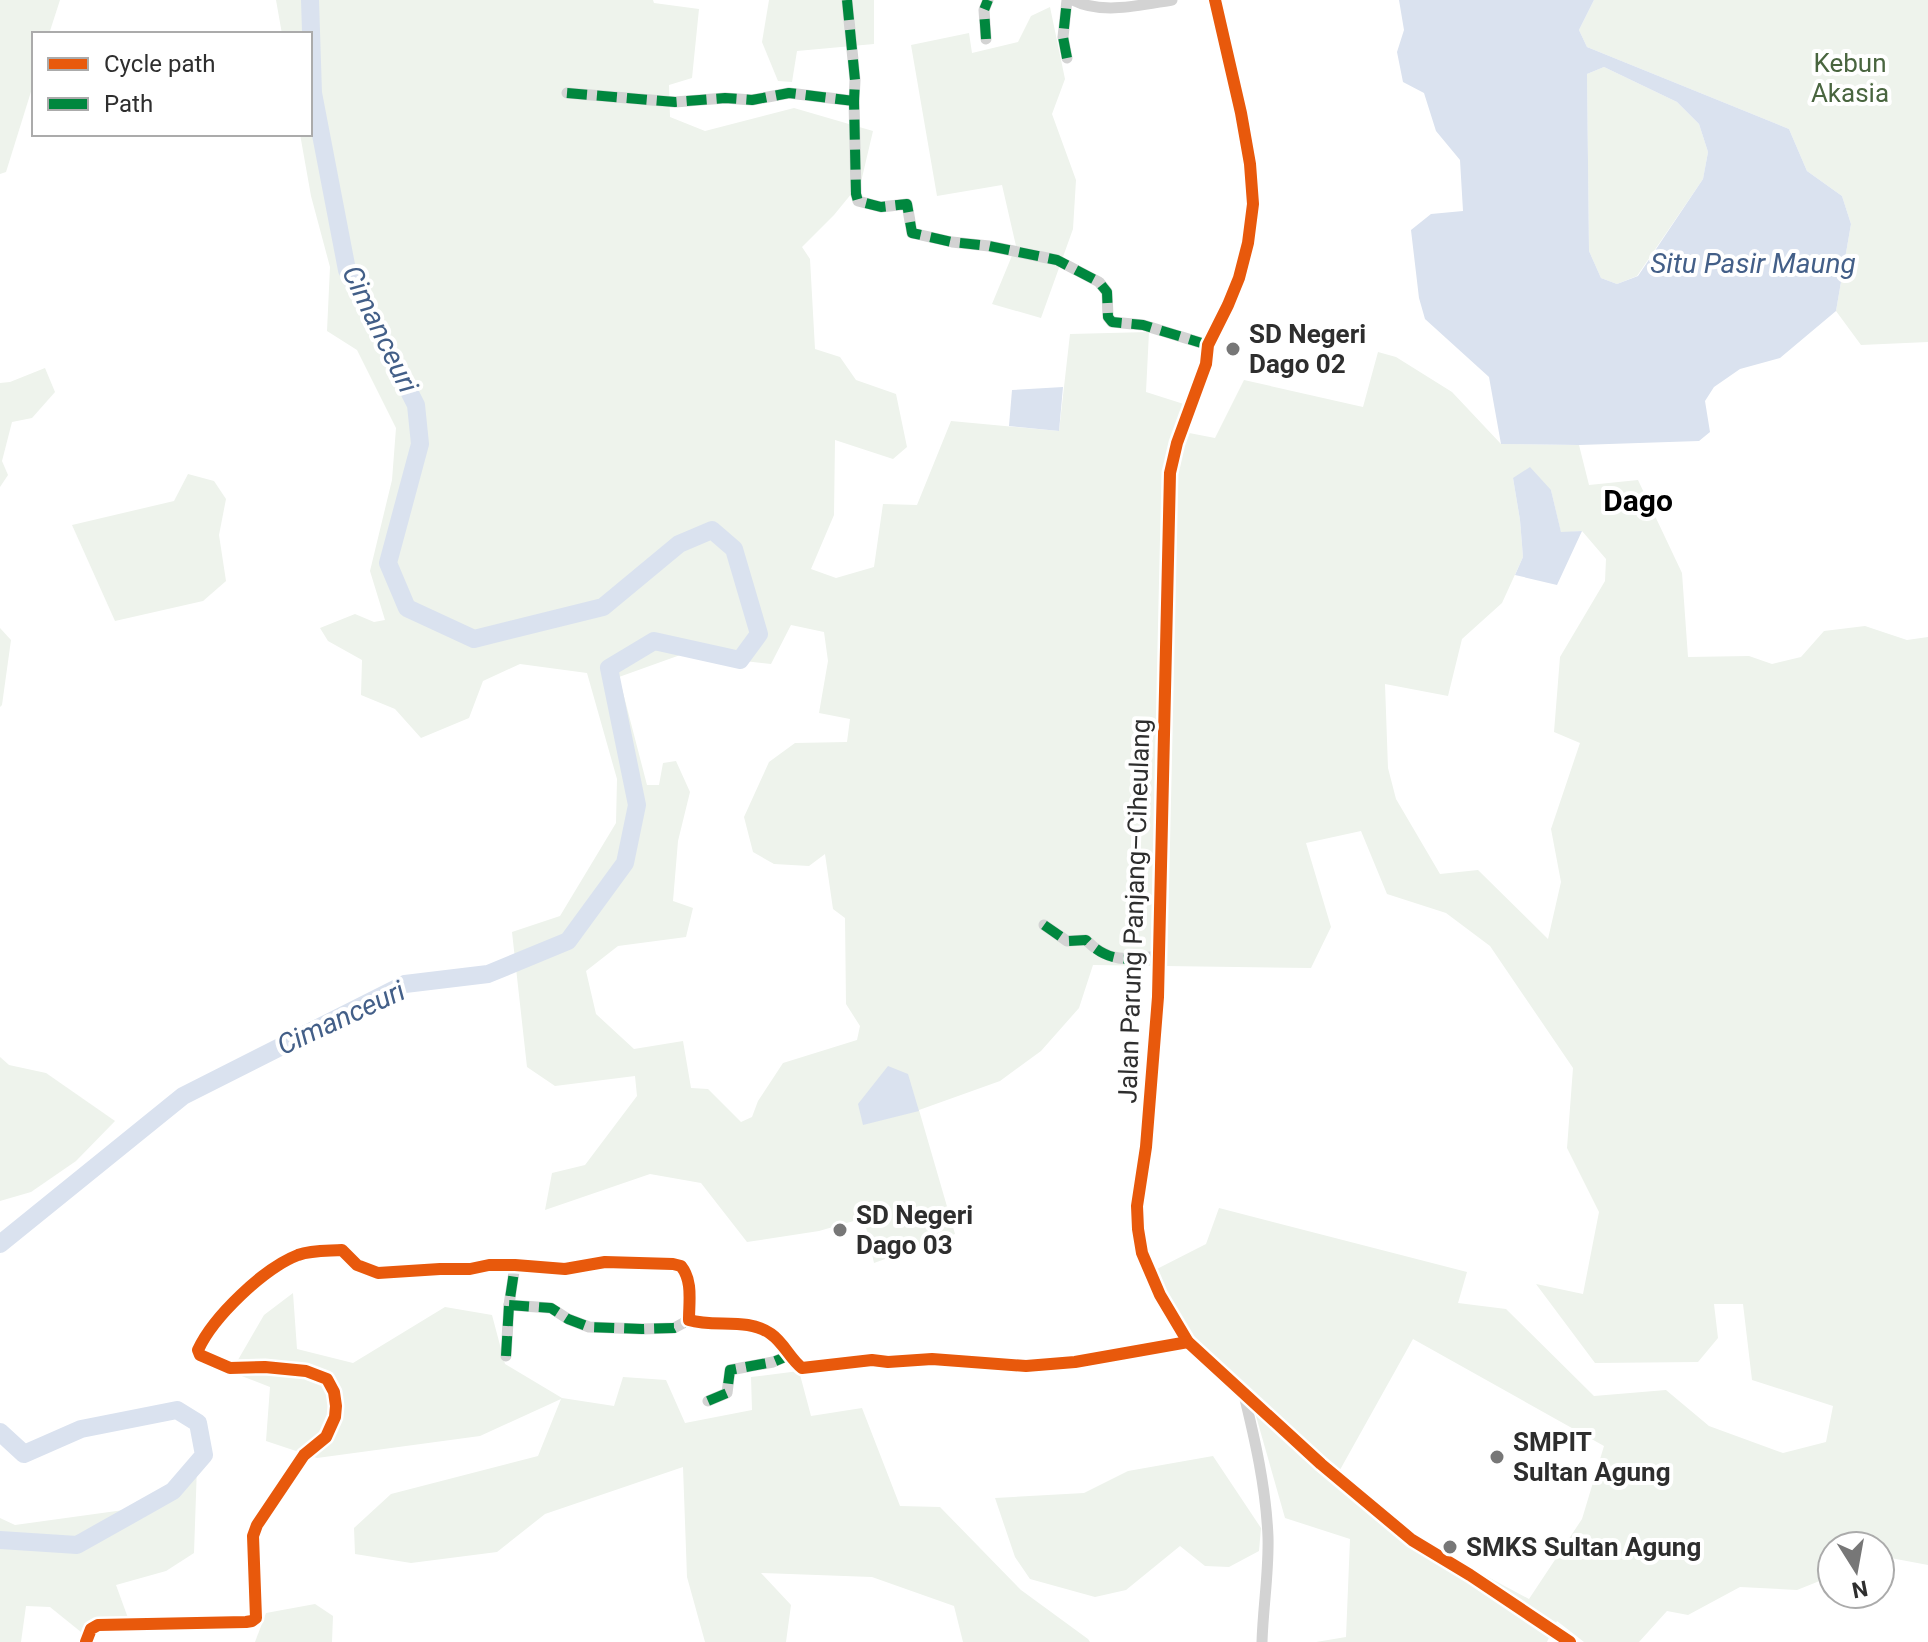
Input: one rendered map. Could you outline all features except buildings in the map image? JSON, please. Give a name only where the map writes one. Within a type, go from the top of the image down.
[{"type":"street","points":[[847,0],[855,80],[858,201],[881,207],[907,204],[912,233],[1057,260],[1099,282],[1107,292],[1108,317],[1112,322],[1143,325],[1208,345]]},
{"type":"street","points":[[986,39],[984,10],[988,0]]},
{"type":"street","points":[[1067,58],[1063,37],[1070,0],[1091,7],[1120,7],[1172,0]]},
{"type":"street","name":"Jalan Parung Panjang–Ciheulang","points":[[1215,0],[1241,113],[1253,204],[1239,278],[1208,345],[1206,364],[1177,443],[1170,473],[1158,997],[1146,1147],[1137,1206],[1142,1253],[1160,1295],[1188,1342],[1321,1464],[1412,1540],[1570,1642]]},
{"type":"street","points":[[567,93],[675,102],[725,98],[752,100],[789,93],[854,101]]},
{"type":"street","points":[[1044,925],[1067,941],[1086,940],[1108,958],[1158,956]]},
{"type":"street","points":[[86,1642],[91,1629],[98,1625],[246,1622],[256,1618],[253,1536],[257,1525],[304,1455],[326,1437],[335,1417],[334,1392],[327,1379],[306,1371],[230,1368],[200,1355],[198,1350],[228,1309],[251,1286],[296,1256],[342,1250],[357,1265],[378,1273],[470,1269],[489,1265],[565,1269],[605,1262],[673,1264],[681,1266],[687,1274],[689,1320]]},
{"type":"street","points":[[506,1356],[515,1265]]},
{"type":"street","points":[[509,1305],[551,1308],[589,1327],[674,1328],[689,1320],[704,1324],[735,1323],[769,1332],[802,1368],[872,1360],[932,1359],[1026,1366],[1075,1362],[1188,1342]]},
{"type":"street","points":[[708,1401],[727,1393],[730,1370],[773,1362],[790,1355]]},
{"type":"street","points":[[1243,1391],[1257,1457],[1268,1539],[1262,1642]]},
{"type":"green space","points":[[0,0],[60,0],[50,32],[32,32],[32,88],[6,172],[0,174]]},
{"type":"green space","points":[[276,0],[653,0],[654,3],[699,9],[692,78],[669,85],[670,117],[705,131],[794,108],[873,131],[861,182],[802,247],[810,259],[815,349],[840,357],[856,380],[896,394],[907,447],[893,459],[835,440],[834,515],[811,569],[836,578],[874,567],[883,504],[917,505],[951,421],[1059,431],[1070,334],[1149,332],[1146,392],[1190,406],[1184,432],[1215,438],[1244,380],[1363,407],[1378,352],[1396,357],[1452,392],[1501,444],[1579,445],[1589,485],[1638,480],[1682,573],[1688,657],[1749,656],[1772,664],[1801,657],[1824,631],[1865,626],[1907,640],[1928,637],[1928,1565],[1896,1559],[1896,1530],[1816,1530],[1816,1582],[1797,1590],[1740,1587],[1688,1615],[1667,1611],[1639,1642],[1584,1642],[1557,1621],[1547,1642],[1316,1642],[1346,1637],[1350,1539],[1285,1518],[1252,1402],[1190,1346],[1151,1272],[1206,1244],[1219,1208],[1467,1272],[1458,1303],[1506,1309],[1594,1396],[1666,1390],[1709,1426],[1783,1453],[1826,1442],[1833,1406],[1752,1380],[1743,1304],[1714,1304],[1718,1338],[1698,1362],[1595,1363],[1536,1284],[1583,1294],[1599,1212],[1567,1148],[1573,1068],[1490,946],[1446,913],[1387,894],[1361,831],[1306,843],[1331,927],[1311,968],[1093,965],[1079,1008],[1041,1051],[1000,1081],[919,1110],[955,1234],[874,1263],[864,1218],[819,1231],[747,1242],[701,1183],[650,1174],[545,1210],[552,1173],[585,1165],[637,1096],[635,1076],[555,1086],[527,1067],[512,932],[560,916],[616,823],[617,779],[587,673],[520,664],[483,681],[469,718],[421,738],[395,709],[361,695],[362,660],[328,641],[320,628],[355,614],[374,622],[385,620],[370,571],[392,480],[396,428],[357,350],[327,331],[330,267],[311,196],[300,136],[312,136],[312,32],[282,32]],"holes":[[[1513,478],[1551,490],[1561,533],[1582,531],[1606,559],[1605,581],[1560,657],[1554,732],[1580,743],[1551,829],[1561,882],[1548,939],[1478,870],[1440,874],[1396,799],[1388,768],[1385,684],[1448,696],[1462,639],[1502,603],[1523,557]],[[791,625],[824,632],[828,661],[819,713],[850,719],[847,742],[795,743],[769,762],[744,817],[753,852],[774,864],[809,866],[825,854],[833,909],[845,918],[846,1004],[860,1026],[857,1040],[783,1063],[758,1101],[752,1117],[741,1122],[708,1089],[691,1088],[683,1041],[634,1049],[596,1014],[586,971],[618,946],[686,937],[693,908],[673,901],[678,841],[690,792],[676,761],[663,763],[659,785],[647,785],[619,677],[683,654],[771,664]],[[1413,1339],[1604,1446],[1582,1519],[1529,1599],[1436,1549],[1336,1477]]]},
{"type":"green space","points":[[769,0],[874,0],[874,44],[797,51],[792,82],[778,81],[762,42]]},
{"type":"green space","name":"Kebun Akasia","points":[[1594,0],[1928,0],[1928,342],[1861,345],[1836,311],[1851,224],[1842,196],[1807,171],[1789,129],[1587,47],[1579,30]]},
{"type":"green space","points":[[1050,7],[1065,79],[1052,114],[1076,180],[1073,229],[1041,318],[992,304],[1016,246],[1002,185],[937,196],[911,45],[969,33],[972,53],[1018,42],[1031,16]]},
{"type":"green space","points":[[1604,67],[1677,102],[1699,124],[1708,152],[1703,179],[1637,276],[1617,284],[1601,278],[1589,251],[1587,74]]},
{"type":"green space","points":[[45,368],[55,392],[32,418],[12,422],[2,461],[8,475],[0,487],[0,383]]},
{"type":"green space","points":[[188,474],[214,481],[226,499],[219,535],[226,581],[203,601],[115,621],[72,525],[174,501]]},
{"type":"green space","points":[[0,628],[11,640],[0,707]]},
{"type":"green space","points":[[0,1057],[9,1065],[46,1073],[115,1121],[76,1161],[31,1192],[0,1201]]},
{"type":"green space","points":[[293,1293],[297,1349],[353,1363],[445,1307],[492,1315],[505,1364],[562,1398],[614,1406],[623,1377],[666,1380],[685,1423],[752,1410],[751,1377],[799,1371],[811,1416],[862,1408],[900,1506],[940,1507],[1021,1590],[1090,1642],[963,1642],[954,1606],[872,1577],[761,1573],[791,1605],[786,1642],[705,1642],[687,1577],[683,1467],[545,1514],[497,1552],[411,1563],[355,1554],[354,1528],[391,1494],[538,1456],[561,1399],[480,1436],[317,1458],[266,1441],[270,1387],[231,1372],[264,1315]]},
{"type":"green space","points":[[1213,1456],[1261,1528],[1259,1551],[1229,1567],[1205,1566],[1180,1546],[1126,1590],[1095,1597],[1030,1579],[1015,1557],[995,1498],[1084,1493],[1128,1471]]},
{"type":"green space","points":[[197,1466],[194,1553],[166,1571],[116,1585],[128,1618],[81,1632],[50,1607],[26,1606],[21,1642],[0,1642],[0,1518],[15,1525],[131,1509]]},
{"type":"green space","points":[[315,1604],[333,1616],[332,1642],[255,1642],[266,1613]]},
{"type":"water","name":"Situ Pasir Maung","points":[[1399,0],[1594,0],[1579,30],[1587,47],[1789,129],[1807,171],[1842,196],[1851,224],[1836,311],[1780,358],[1740,369],[1714,387],[1705,401],[1710,432],[1699,441],[1501,444],[1489,377],[1425,319],[1419,298],[1411,230],[1431,214],[1463,211],[1460,160],[1436,131],[1424,93],[1403,82],[1397,52],[1404,30]],"holes":[[[1604,67],[1677,102],[1699,124],[1708,152],[1703,179],[1638,276],[1617,284],[1601,278],[1589,251],[1587,74]]]},
{"type":"water","points":[[1063,387],[1059,431],[1009,426],[1012,390]]},
{"type":"water","points":[[1530,467],[1551,490],[1561,532],[1582,531],[1557,585],[1515,575],[1523,557],[1513,478]]},
{"type":"water","points":[[888,1066],[908,1074],[919,1111],[863,1125],[858,1104]]},
{"type":"waterway","name":"Cimanceuri","points":[[310,0],[311,32]]},
{"type":"waterway","name":"Cimanceuri","points":[[0,1244],[183,1096],[405,984],[488,974],[568,941],[625,863],[637,805],[609,668],[654,641],[740,660],[759,634],[734,549],[712,530],[679,544],[603,607],[474,639],[407,608],[388,563],[420,444],[416,405],[347,270],[313,93],[312,62]]},
{"type":"waterway","name":"Cimanceuri","points":[[0,1432],[24,1454],[81,1429],[177,1410],[198,1423],[204,1455],[173,1491],[77,1545],[0,1540]]},
{"type":"marked path","points":[[847,0],[855,80],[858,201],[881,207],[907,204],[912,233],[1057,260],[1099,282],[1107,292],[1108,317],[1112,322],[1143,325],[1208,345]]},
{"type":"marked path","points":[[986,39],[984,10],[988,0]]},
{"type":"marked path","points":[[1067,0],[1063,37],[1067,58]]},
{"type":"marked path","points":[[567,93],[675,102],[725,98],[752,100],[789,93],[854,101]]},
{"type":"marked path","points":[[1044,925],[1067,941],[1086,940],[1111,956],[1128,959],[1158,956]]},
{"type":"marked path","points":[[506,1356],[515,1265]]},
{"type":"marked path","points":[[509,1305],[551,1308],[589,1327],[674,1328],[689,1320]]},
{"type":"marked path","points":[[708,1401],[727,1393],[730,1370],[773,1362],[790,1355]]},
{"type":"cycle path","points":[[1215,0],[1241,113],[1253,204],[1239,278],[1208,345],[1206,364],[1177,443],[1170,473],[1158,997],[1146,1147],[1137,1206],[1142,1253],[1160,1295],[1188,1342],[1321,1464],[1412,1540],[1570,1642]]},
{"type":"cycle path","points":[[86,1642],[91,1629],[98,1625],[246,1622],[256,1618],[253,1536],[257,1525],[304,1455],[326,1437],[335,1417],[334,1392],[327,1379],[306,1371],[230,1368],[200,1355],[198,1350],[215,1323],[255,1282],[285,1261],[303,1253],[342,1250],[357,1265],[378,1273],[470,1269],[489,1265],[565,1269],[605,1262],[673,1264],[681,1266],[687,1278],[689,1320],[762,1329],[776,1338],[802,1368],[872,1360],[932,1359],[1026,1366],[1075,1362],[1188,1342]]},
{"type":"place","name":"SD Negeri Dago 02","points":[[1233,349]]},
{"type":"place","name":"SD Negeri Dago 03","points":[[840,1230]]},
{"type":"place","name":"SMPIT Sultan Agung","points":[[1497,1457]]},
{"type":"place","name":"SMKS Sultan Agung","points":[[1450,1547]]},
{"type":"district","name":"Dago","points":[[1638,500]]}]
